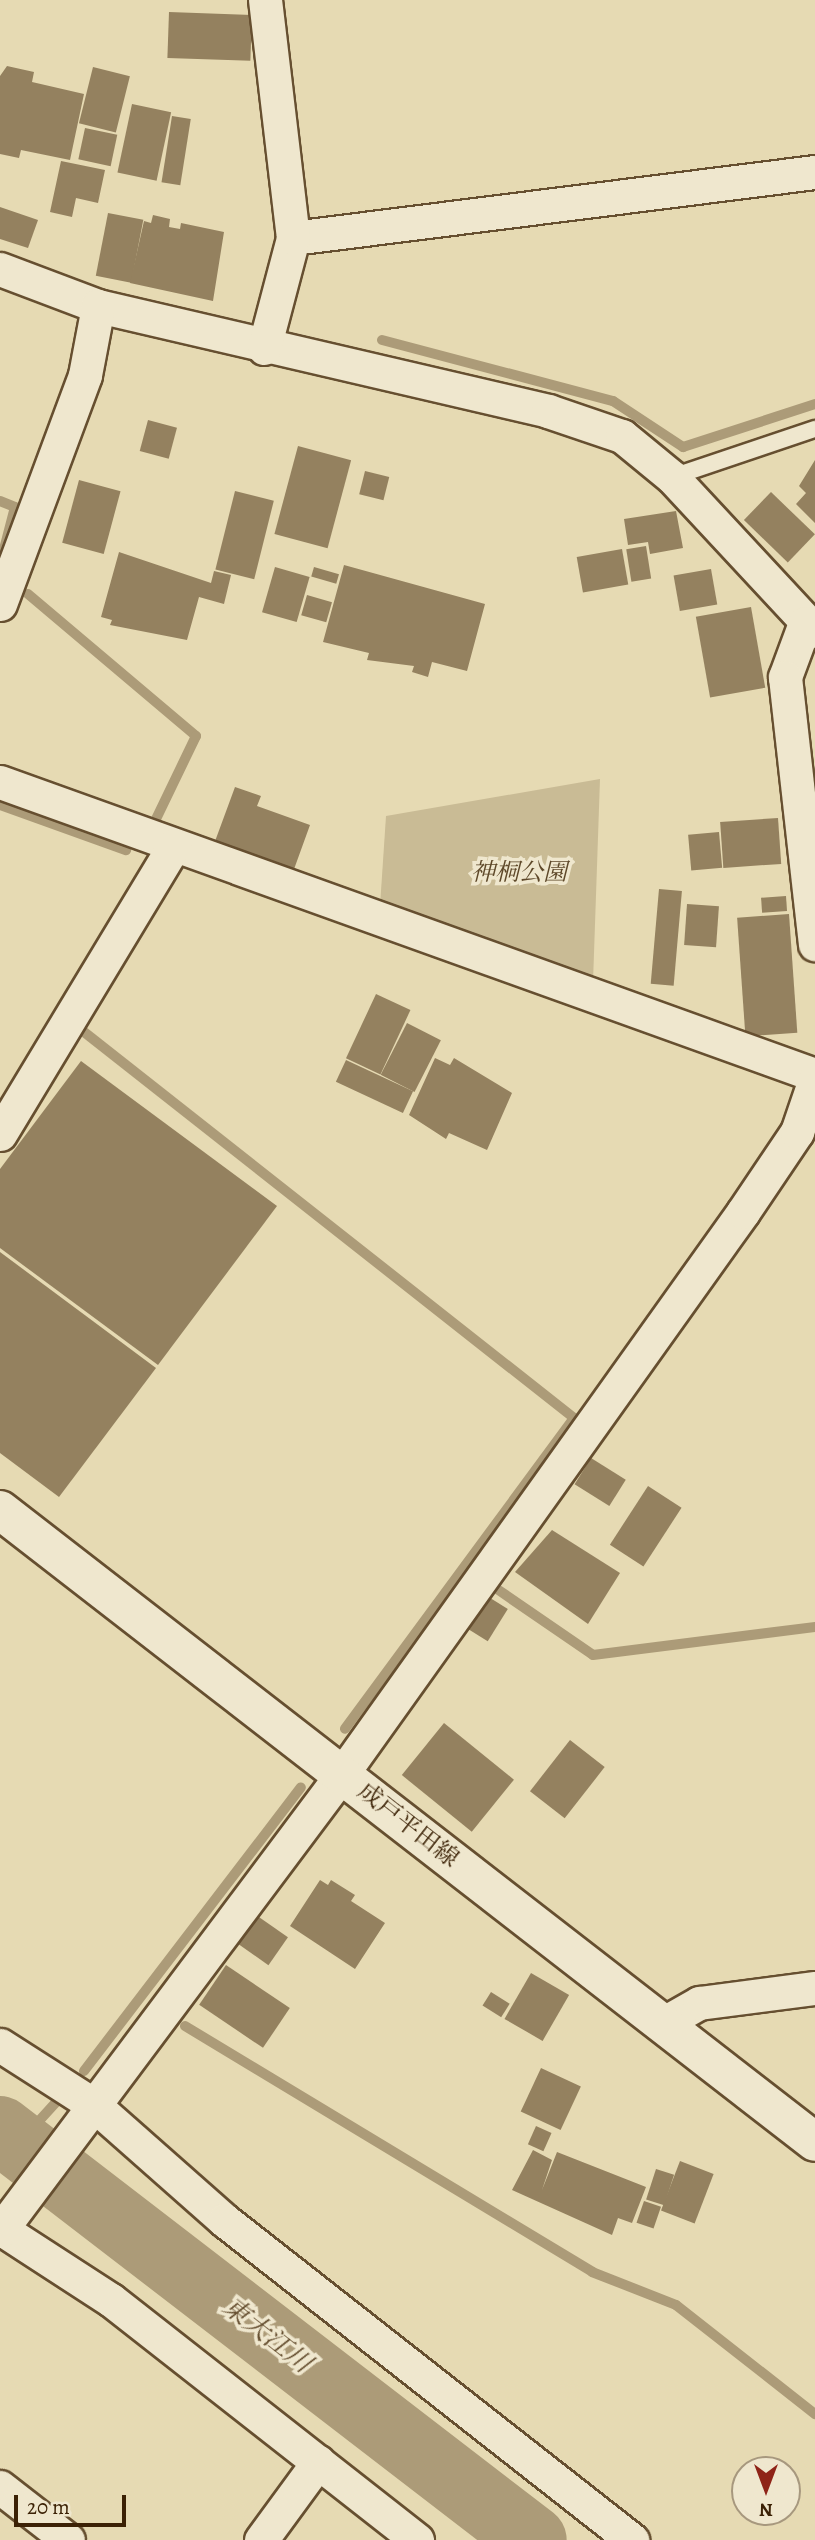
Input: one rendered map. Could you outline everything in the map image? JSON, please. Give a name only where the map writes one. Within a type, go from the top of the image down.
[{"type":"main road","name":"成戸平田線","points":[[0,1510],[815,2142]]},
{"type":"street","points":[[264,348],[293,239],[265,0]]},
{"type":"street","points":[[293,239],[815,172]]},
{"type":"street","points":[[0,269],[98,306],[264,348],[548,411],[622,436],[672,477],[810,627],[785,677],[815,944]]},
{"type":"street","points":[[0,604],[85,375],[98,306]]},
{"type":"street","points":[[0,782],[815,1077],[806,1134],[342,1774],[4,2225],[111,2300],[417,2540]]},
{"type":"street","points":[[0,1134],[173,845]]},
{"type":"street","points":[[662,2024],[699,2003],[815,1988]]},
{"type":"street","points":[[0,2045],[632,2540]]},
{"type":"street","points":[[261,2540],[318,2462]]},
{"type":"street","points":[[0,2487],[68,2540]]},
{"type":"lane","points":[[672,477],[815,429]]},
{"type":"green space","name":"神桐公園","points":[[600,779],[593,982],[380,906],[386,816]]},
{"type":"building","points":[[169,12],[252,15],[250,61],[167,58]]},
{"type":"building","points":[[7,66],[34,72],[32,82],[84,94],[70,160],[21,150],[19,158],[0,154],[0,76]]},
{"type":"building","points":[[93,67],[130,76],[116,132],[79,123]]},
{"type":"building","points":[[132,104],[171,112],[157,181],[117,172]]},
{"type":"building","points":[[172,116],[191,119],[180,185],[162,182]]},
{"type":"building","points":[[85,128],[117,135],[111,166],[78,159]]},
{"type":"building","points":[[61,161],[105,170],[98,203],[76,198],[72,217],[50,212]]},
{"type":"building","points":[[0,207],[38,220],[28,248],[0,239]]},
{"type":"building","points":[[108,213],[143,220],[131,283],[96,276]]},
{"type":"building","points":[[153,215],[170,219],[169,227],[180,229],[181,223],[224,232],[213,301],[130,283],[144,221],[151,223]]},
{"type":"building","points":[[148,420],[177,428],[169,459],[140,451]]},
{"type":"building","points":[[298,446],[351,460],[328,548],[274,534]]},
{"type":"building","points":[[815,460],[815,523],[796,504],[806,493],[799,486]]},
{"type":"building","points":[[365,471],[389,477],[383,500],[359,494]]},
{"type":"building","points":[[79,480],[121,491],[104,554],[62,543]]},
{"type":"building","points":[[235,491],[274,501],[254,579],[215,570]]},
{"type":"building","points":[[771,492],[815,534],[788,562],[744,520]]},
{"type":"building","points":[[676,511],[683,548],[650,554],[648,542],[628,545],[624,519]]},
{"type":"building","points":[[646,546],[651,579],[631,582],[626,549]]},
{"type":"building","points":[[622,549],[628,584],[583,592],[577,557]]},
{"type":"building","points":[[119,552],[211,583],[214,571],[231,575],[224,604],[199,597],[187,640],[110,625],[112,620],[101,617]]},
{"type":"building","points":[[344,565],[485,604],[467,671],[432,662],[428,677],[412,672],[414,666],[367,660],[369,653],[323,642]]},
{"type":"building","points":[[275,567],[310,577],[297,622],[262,612]]},
{"type":"building","points":[[314,567],[339,574],[336,584],[311,577]]},
{"type":"building","points":[[711,569],[717,604],[680,611],[674,576]]},
{"type":"building","points":[[307,595],[332,602],[326,622],[301,615]]},
{"type":"building","points":[[751,607],[765,688],[710,697],[696,617]]},
{"type":"building","points":[[235,787],[261,796],[257,806],[310,825],[293,872],[214,844]]},
{"type":"building","points":[[778,818],[781,864],[723,868],[720,822]]},
{"type":"building","points":[[719,832],[722,868],[691,871],[688,835]]},
{"type":"building","points":[[659,889],[682,891],[674,986],[651,984]]},
{"type":"building","points":[[786,896],[787,911],[762,913],[761,898]]},
{"type":"building","points":[[687,904],[719,906],[716,947],[684,945]]},
{"type":"building","points":[[789,914],[797,1033],[745,1036],[737,918]]},
{"type":"building","points":[[376,994],[410,1010],[380,1074],[346,1058]]},
{"type":"building","points":[[407,1023],[441,1040],[415,1092],[381,1075]]},
{"type":"building","points":[[435,1058],[450,1065],[454,1058],[512,1093],[487,1150],[449,1133],[446,1139],[409,1115]]},
{"type":"building","points":[[346,1060],[413,1091],[403,1113],[336,1082]]},
{"type":"building","points":[[81,1061],[277,1206],[158,1365],[0,1248],[0,1169]]},
{"type":"building","points":[[0,1252],[156,1368],[59,1497],[0,1453]]},
{"type":"building","points":[[591,1458],[626,1480],[609,1506],[575,1484]]},
{"type":"building","points":[[648,1486],[682,1508],[643,1566],[610,1545]]},
{"type":"building","points":[[552,1530],[620,1573],[588,1624],[515,1572]]},
{"type":"building","points":[[479,1591],[508,1609],[488,1641],[459,1623]]},
{"type":"building","points":[[444,1723],[514,1780],[472,1832],[402,1775]]},
{"type":"building","points":[[570,1740],[605,1767],[565,1818],[530,1791]]},
{"type":"building","points":[[320,1880],[328,1885],[331,1880],[355,1895],[351,1901],[385,1923],[355,1969],[290,1926]]},
{"type":"building","points":[[256,1915],[288,1937],[268,1965],[236,1943]]},
{"type":"building","points":[[226,1965],[290,2008],[263,2048],[199,2005]]},
{"type":"building","points":[[531,1973],[569,1995],[543,2041],[504,2019]]},
{"type":"building","points":[[491,1992],[510,2004],[501,2017],[483,2006]]},
{"type":"building","points":[[541,2068],[581,2087],[561,2130],[521,2112]]},
{"type":"building","points":[[536,2126],[552,2133],[543,2151],[528,2144]]},
{"type":"building","points":[[533,2150],[552,2160],[542,2190],[557,2152],[646,2187],[632,2223],[618,2218],[612,2235],[512,2190]]},
{"type":"building","points":[[680,2161],[714,2174],[695,2223],[661,2210]]},
{"type":"building","points":[[656,2169],[674,2175],[664,2205],[646,2199]]},
{"type":"building","points":[[644,2201],[661,2207],[654,2229],[637,2223]]},
{"type":"waterway","points":[[382,340],[613,401],[683,447],[815,404]]},
{"type":"waterway","points":[[0,501],[15,507],[3,553]]},
{"type":"waterway","points":[[28,594],[196,736],[156,819]]},
{"type":"waterway","points":[[0,805],[126,850]]},
{"type":"waterway","points":[[79,1028],[574,1418],[345,1729]]},
{"type":"waterway","points":[[497,1589],[593,1655],[815,1627]]},
{"type":"waterway","points":[[84,2071],[301,1787]]},
{"type":"waterway","points":[[185,2026],[592,2272],[676,2305],[815,2414]]},
{"type":"waterway","points":[[18,2144],[59,2099]]},
{"type":"waterway","name":"東大江川","points":[[0,2130],[533,2540]]}]
